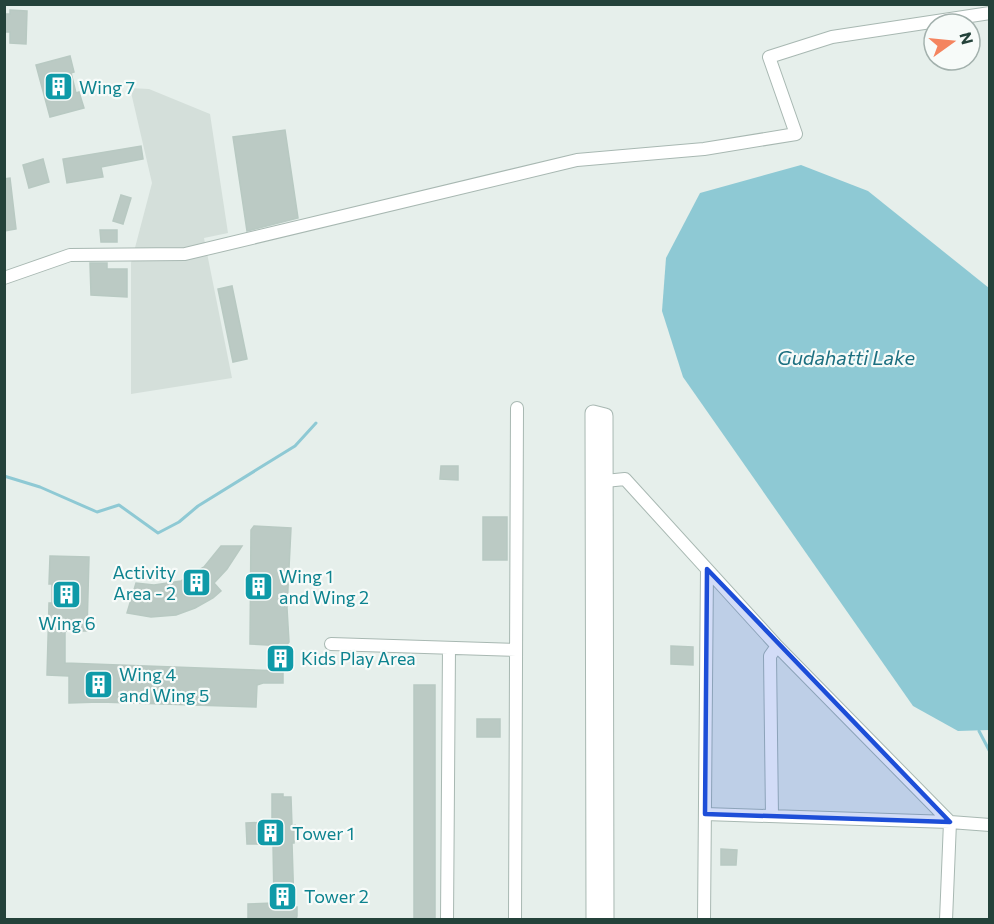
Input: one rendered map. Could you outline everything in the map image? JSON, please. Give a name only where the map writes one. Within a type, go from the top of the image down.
[{"type":"street","points":[[4,278],[70,255],[185,254],[577,160],[704,149],[796,134],[770,57],[832,38],[990,13]]},
{"type":"street","points":[[515,920],[517,408]]},
{"type":"street","points":[[594,920],[593,413],[605,416],[606,920]]},
{"type":"street","points":[[605,481],[625,479],[777,646],[950,822],[946,920]]},
{"type":"street","points":[[704,920],[707,569]]},
{"type":"street","points":[[331,644],[516,650]]},
{"type":"street","points":[[772,816],[770,656],[777,646]]},
{"type":"street","points":[[447,920],[449,648]]},
{"type":"street","points":[[705,814],[990,825]]},
{"type":"highlighted area","points":[[707,569],[950,822],[705,814]]},
{"type":"shaded area","points":[[130,88],[149,89],[210,114],[228,233],[204,238],[232,378],[131,394],[131,263],[152,183]]},
{"type":"water","name":"Gudahatti Lake","points":[[801,165],[868,191],[989,288],[989,730],[958,731],[913,706],[683,377],[662,311],[666,258],[700,193]]},
{"type":"building","points":[[10,10],[27,11],[26,44],[10,43],[10,32],[4,32],[4,14],[10,14]]},
{"type":"building","name":"Wing 7","points":[[70,56],[76,93],[79,92],[84,108],[50,117],[36,65]]},
{"type":"building","points":[[285,130],[298,218],[247,231],[233,137]]},
{"type":"building","points":[[141,146],[143,159],[101,167],[103,177],[67,183],[63,159]]},
{"type":"building","points":[[43,159],[49,182],[29,188],[23,165]]},
{"type":"building","points":[[10,178],[16,229],[4,231],[4,179]]},
{"type":"building","points":[[121,195],[131,198],[123,224],[113,221]]},
{"type":"building","points":[[100,230],[117,230],[117,242],[101,242]]},
{"type":"building","points":[[90,263],[107,263],[107,269],[127,269],[127,297],[91,295]]},
{"type":"building","points":[[232,286],[247,359],[233,362],[218,289]]},
{"type":"building","points":[[441,466],[458,466],[458,480],[440,479]]},
{"type":"building","points":[[483,517],[507,517],[507,560],[483,560]]},
{"type":"building","name":"Wing 1 and Wing 2","points":[[254,526],[291,528],[287,608],[289,642],[286,646],[250,644],[251,530]]},
{"type":"building","name":"Activity Area - 2","points":[[221,546],[242,546],[227,569],[214,583],[221,591],[213,598],[176,615],[151,617],[127,613],[136,583],[154,585],[181,581],[204,567]]},
{"type":"building","points":[[50,556],[89,557],[87,631],[65,631],[65,663],[283,671],[283,683],[257,685],[256,707],[69,703],[69,676],[47,675],[49,603],[52,603],[52,584],[49,584]]},
{"type":"building","points":[[671,646],[693,647],[693,665],[671,664]]},
{"type":"building","points":[[414,685],[435,685],[435,919],[414,919]]},
{"type":"building","points":[[477,719],[500,719],[500,737],[477,737]]},
{"type":"building","points":[[272,794],[291,797],[292,826],[295,825],[294,843],[292,843],[294,907],[297,907],[297,916],[296,920],[248,920],[248,904],[274,903],[273,844],[247,844],[246,823],[272,822]]},
{"type":"building","points":[[721,849],[737,850],[736,865],[721,865]]},
{"type":"waterway","points":[[4,476],[40,487],[97,512],[119,505],[158,533],[179,522],[198,506],[295,446],[316,423]]},
{"type":"waterway","points":[[979,731],[990,752]]},
{"type":"place","name":"Wing 7","points":[[58,87]]},
{"type":"place","name":"Activity Area - 2","points":[[197,582]]},
{"type":"place","name":"Wing 1 and Wing 2","points":[[258,586]]},
{"type":"place","name":"Wing 6","points":[[67,594]]},
{"type":"place","name":"Kids Play Area","points":[[280,658]]},
{"type":"place","name":"Wing 4 and Wing 5","points":[[98,684]]},
{"type":"place","name":"Tower 1","points":[[271,833]]},
{"type":"place","name":"Tower 2","points":[[283,896]]}]
